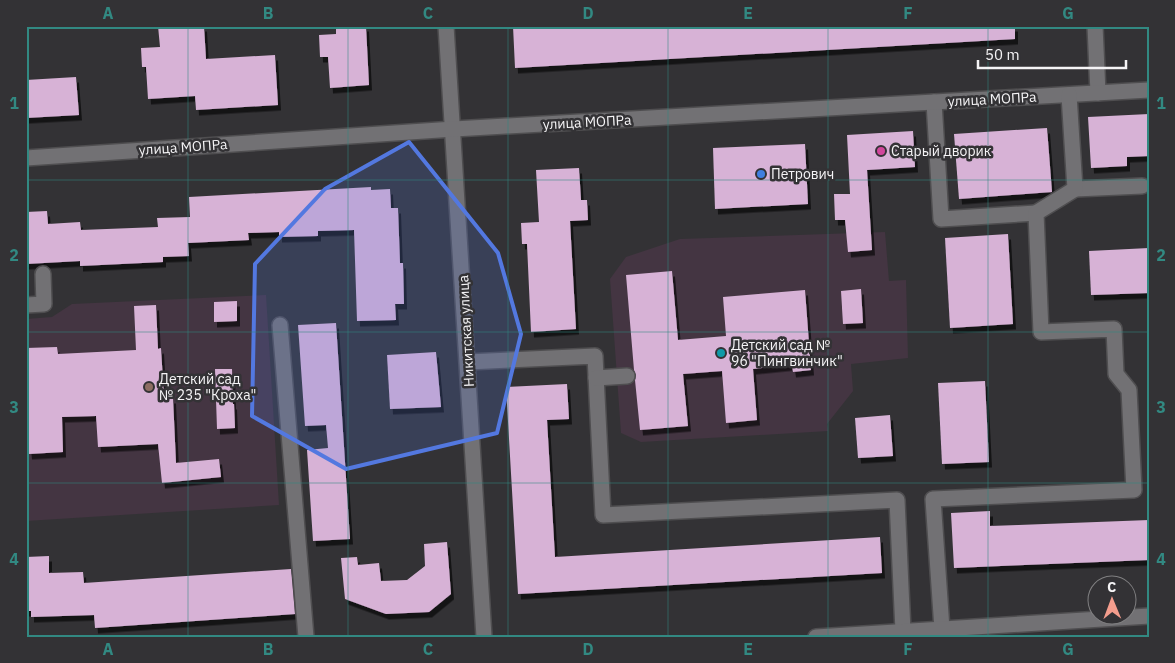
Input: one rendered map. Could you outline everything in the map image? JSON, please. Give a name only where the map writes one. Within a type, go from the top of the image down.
[{"type":"street","name":"Никитская улица","points":[[446,26],[454,129],[484,637]]},
{"type":"street","points":[[1095,26],[1098,93]]},
{"type":"street","name":"улица МОПРа","points":[[26,158],[454,129],[1149,90]]},
{"type":"street","points":[[1069,95],[1076,189]]},
{"type":"street","points":[[934,102],[941,219],[1036,213],[1076,189],[1142,186]]},
{"type":"street","points":[[942,629],[933,499],[1134,490],[1129,390],[1116,374],[1114,329],[1040,332],[1036,213]]},
{"type":"street","points":[[26,305],[44,304],[43,274]]},
{"type":"street","points":[[280,325],[306,637]]},
{"type":"street","points":[[468,362],[595,356],[603,515],[897,500],[904,631]]},
{"type":"street","points":[[596,378],[626,376]]},
{"type":"street","points":[[816,637],[1149,616]]},
{"type":"highlighted area","points":[[409,142],[498,253],[521,334],[497,433],[346,469],[252,416],[255,264],[325,189]]},
{"type":"shaded area","points":[[885,232],[889,281],[906,280],[908,358],[851,364],[853,391],[827,424],[828,431],[641,442],[621,433],[610,279],[626,257],[680,239]]},
{"type":"shaded area","name":"Детский сад № 235 \"Кроха\"","points":[[266,295],[279,505],[26,521],[26,319],[52,317],[72,304]]},
{"type":"building","points":[[158,26],[204,26],[206,59],[275,55],[278,105],[196,110],[195,96],[148,99],[146,67],[142,67],[141,48],[160,47]]},
{"type":"building","points":[[336,26],[366,26],[369,85],[330,88],[328,57],[320,57],[319,35],[336,34]]},
{"type":"building","points":[[513,26],[547,26],[547,29],[587,26],[1015,26],[1015,39],[515,68]]},
{"type":"building","points":[[76,77],[79,115],[26,118],[26,80]]},
{"type":"building","points":[[1149,114],[1149,156],[1127,157],[1127,166],[1091,168],[1088,117]]},
{"type":"building","points":[[1047,128],[1052,192],[959,199],[954,134]]},
{"type":"building","points":[[913,131],[915,167],[867,170],[872,250],[848,252],[845,220],[835,220],[834,194],[850,194],[847,135]]},
{"type":"building","points":[[805,144],[808,204],[715,209],[713,148]]},
{"type":"building","points":[[579,168],[581,200],[587,200],[588,220],[570,221],[576,329],[531,332],[527,244],[522,244],[521,223],[539,222],[536,170]]},
{"type":"building","points":[[371,187],[371,190],[390,189],[391,208],[398,208],[400,263],[403,263],[404,304],[395,304],[396,320],[357,321],[354,230],[318,231],[318,236],[279,237],[279,232],[248,233],[249,240],[188,243],[189,256],[163,257],[163,262],[80,266],[80,261],[26,264],[26,212],[47,211],[48,224],[80,222],[81,230],[158,227],[157,218],[190,217],[189,197]]},
{"type":"building","points":[[1008,234],[1013,324],[950,328],[945,238]]},
{"type":"building","points":[[1149,248],[1149,293],[1091,295],[1089,251]]},
{"type":"building","name":"Детский сад № 96 \"Пингвинчик\"","points":[[672,271],[678,340],[726,336],[723,297],[805,290],[811,370],[793,372],[792,365],[753,369],[757,420],[726,423],[722,371],[683,374],[688,426],[640,430],[626,275]]},
{"type":"building","points":[[861,289],[863,323],[843,324],[841,291]]},
{"type":"building","points":[[237,301],[237,321],[214,322],[214,302]]},
{"type":"building","points":[[156,305],[158,349],[161,348],[164,398],[173,398],[176,463],[219,459],[221,477],[162,483],[158,444],[98,447],[96,416],[62,417],[63,452],[29,454],[26,425],[26,348],[57,347],[58,354],[136,350],[134,306]]},
{"type":"building","points":[[336,323],[350,539],[313,541],[307,450],[328,448],[326,425],[305,426],[298,325]]},
{"type":"building","points":[[436,352],[441,407],[390,409],[387,355]]},
{"type":"building","points":[[215,369],[232,369],[235,428],[217,429]]},
{"type":"building","points":[[985,381],[989,462],[942,464],[938,383]]},
{"type":"building","points":[[567,384],[569,419],[547,420],[555,557],[880,537],[882,573],[518,594],[506,387]]},
{"type":"building","points":[[890,415],[893,456],[858,458],[855,418]]},
{"type":"building","points":[[990,511],[990,526],[1149,520],[1149,560],[954,568],[951,513]]},
{"type":"building","points":[[447,542],[451,594],[429,612],[386,614],[345,599],[341,558],[357,557],[358,565],[379,563],[381,581],[407,580],[425,566],[424,544]]},
{"type":"building","points":[[49,556],[49,573],[83,572],[84,583],[291,569],[295,614],[95,628],[94,615],[31,617],[31,611],[26,611],[26,557]]},
{"type":"place","name":"Старый дворик","points":[[881,151]]},
{"type":"place","name":"Петрович","points":[[761,174]]},
{"type":"place","name":"Детский сад № 96 \"Пингвинчик\"","points":[[721,353]]},
{"type":"place","name":"Детский сад № 235 \"Кроха\"","points":[[149,387]]}]
